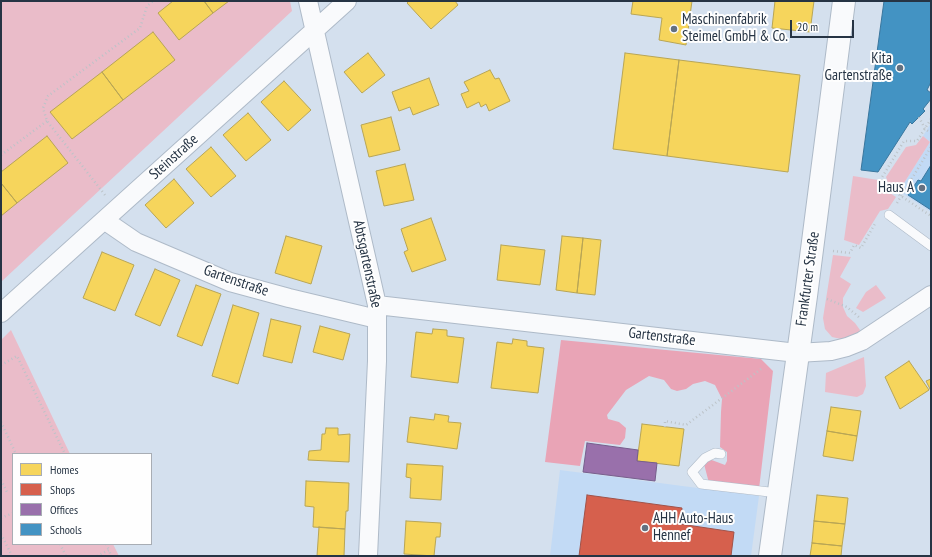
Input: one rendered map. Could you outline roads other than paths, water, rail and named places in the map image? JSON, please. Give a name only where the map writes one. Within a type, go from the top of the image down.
[{"type":"main road","name":"Frankfurter Straße","points":[[770,556],[806,296],[844,1]]},
{"type":"street","name":"Abtsgartenstraße","points":[[308,1],[377,312],[368,556]]},
{"type":"street","name":"Steinstraße","points":[[1,313],[347,1]]},
{"type":"street","name":"Gartenstraße","points":[[110,215],[136,242],[230,282],[289,298],[377,312],[798,353],[831,351],[862,341],[931,295]]},
{"type":"lane","points":[[889,215],[931,246]]},
{"type":"lane","points":[[721,454],[715,453],[704,458],[692,472],[701,484],[778,493]]},
{"type":"place","name":"Maschinenfabrik Steimel GmbH & Co.","points":[[674,29]]},
{"type":"place","name":"Kita Gartenstraße","points":[[900,68]]},
{"type":"place","name":"Haus A","points":[[922,188]]},
{"type":"place","name":"AHH Auto-Haus Hennef","points":[[645,528]]}]
